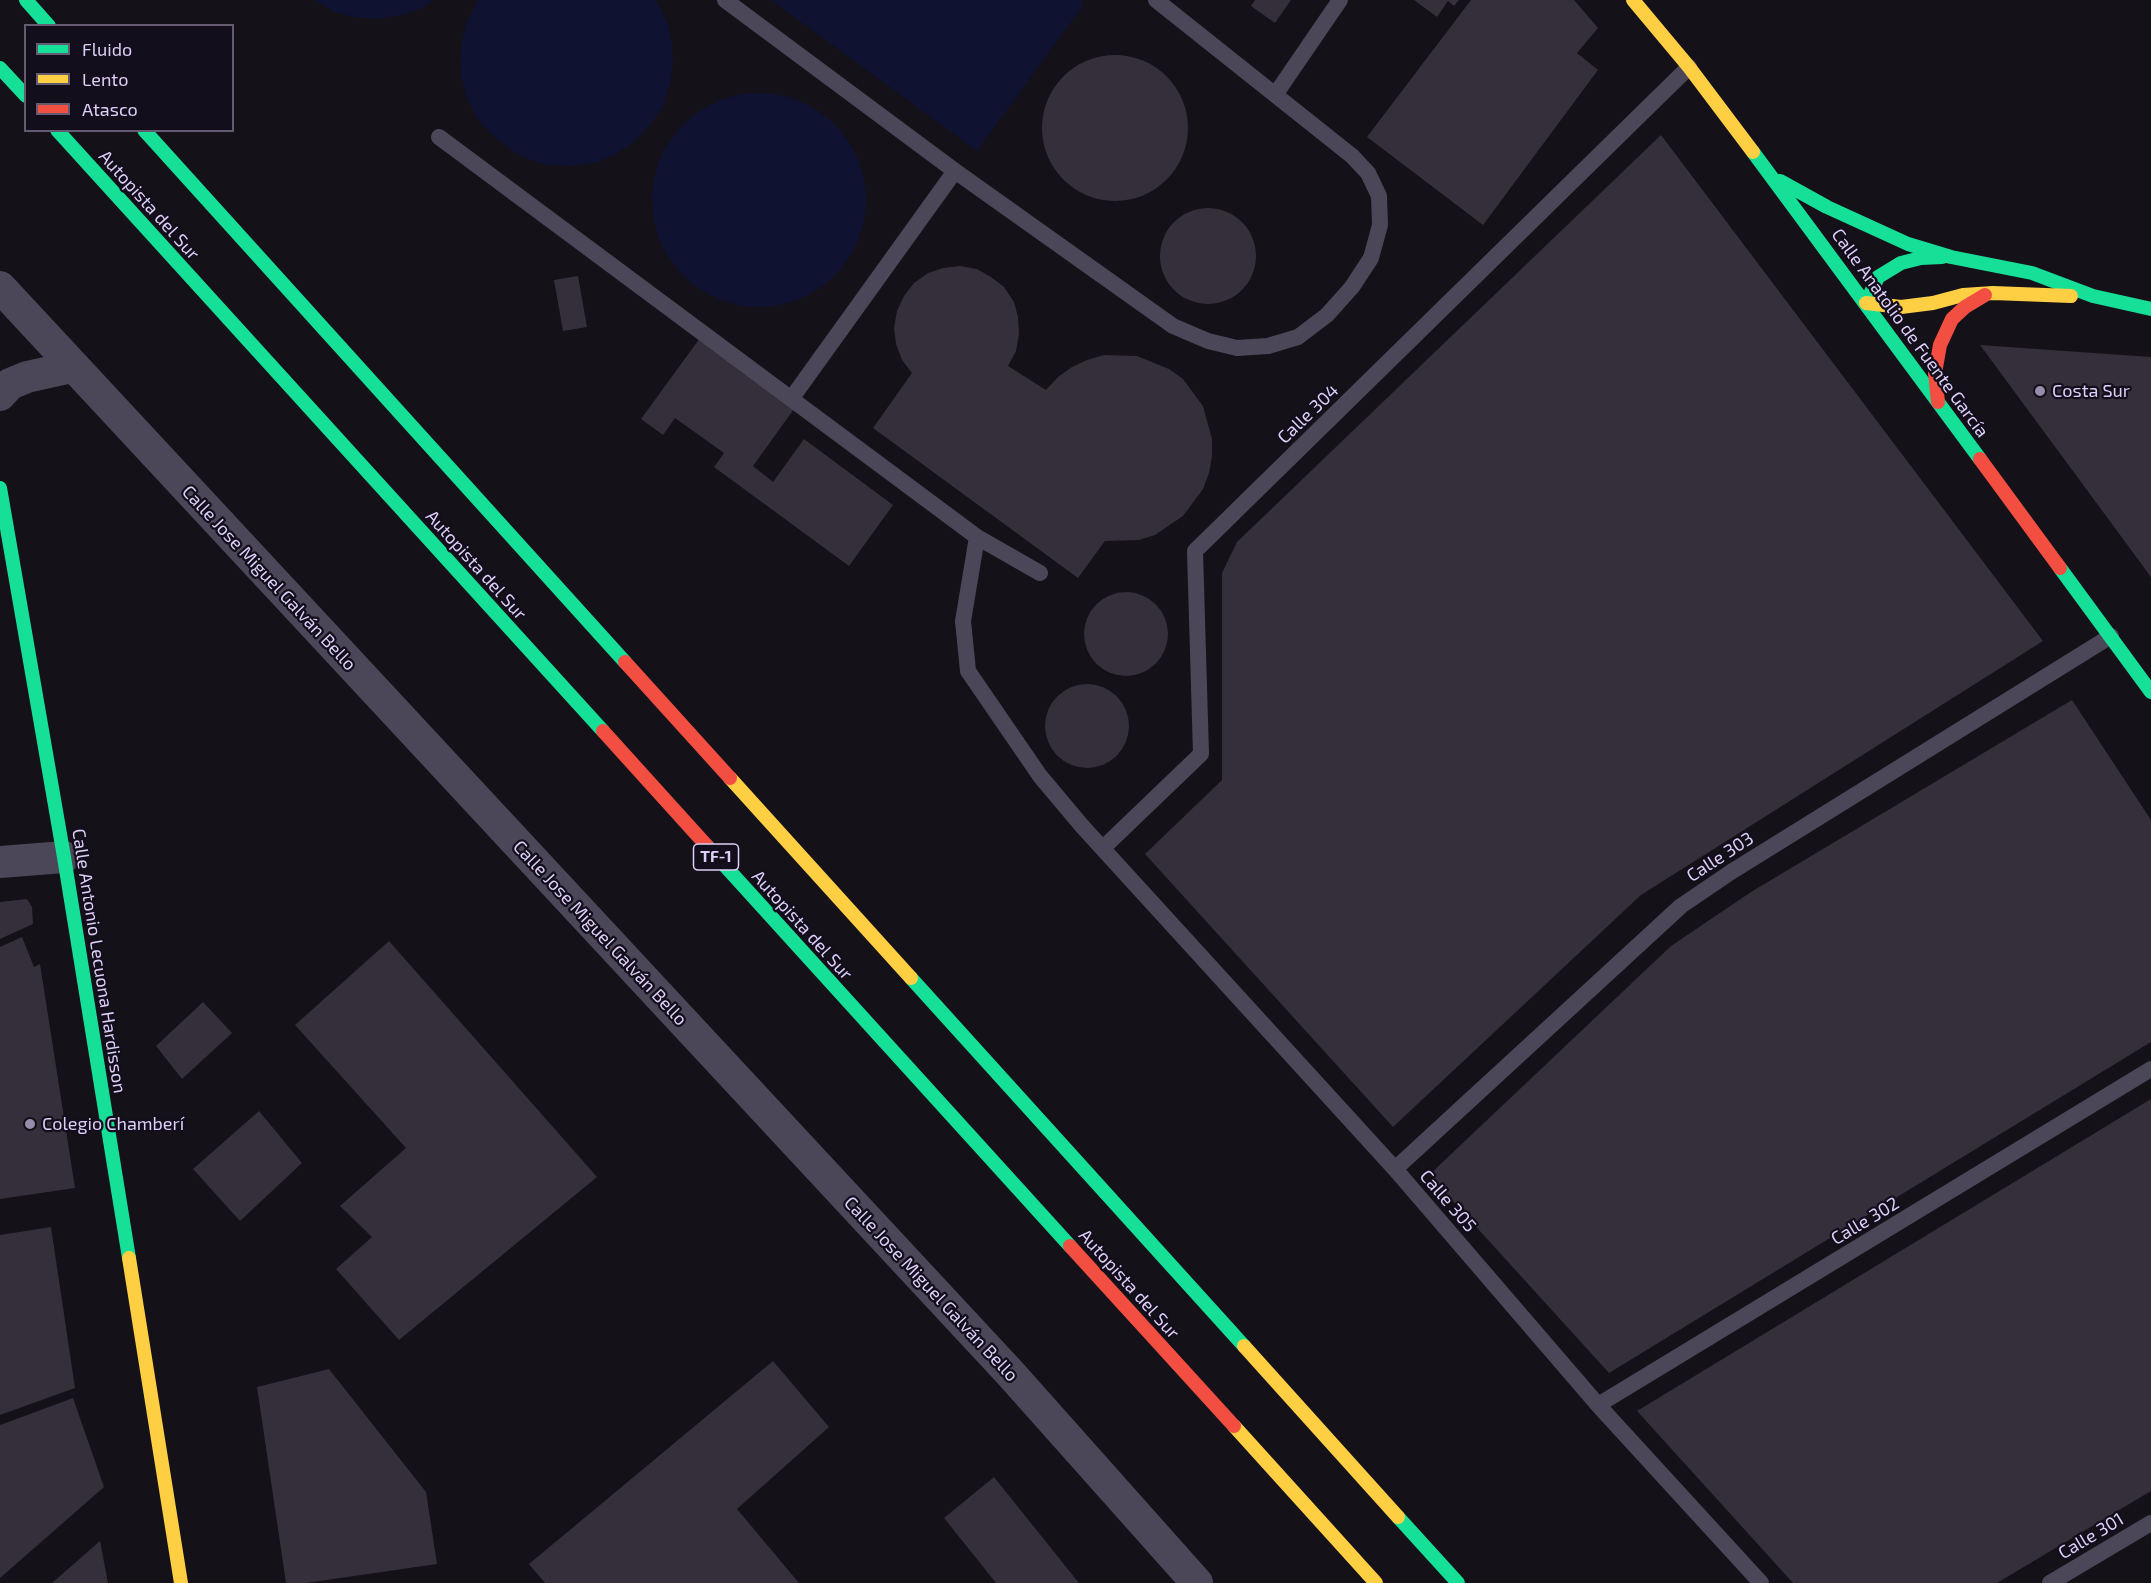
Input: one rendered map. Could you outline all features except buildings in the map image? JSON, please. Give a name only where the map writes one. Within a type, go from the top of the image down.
[{"type":"main road","points":[[26,0],[47,24]]},
{"type":"main road","name":"Calle Anatolio de Fuente García","points":[[1633,0],[1689,68],[1771,176],[2151,692]]},
{"type":"main road","points":[[0,68],[24,94]]},
{"type":"main road","name":"Autopista del Sur","points":[[59,132],[1376,1583]]},
{"type":"main road","points":[[146,132],[1458,1583]]},
{"type":"main road","points":[[1771,176],[1827,207],[1908,244],[1951,256],[2032,273],[2093,296],[2151,309]]},
{"type":"main road","points":[[1951,256],[1920,258],[1901,263],[1878,277],[1866,303],[1901,307],[1933,303],[1964,295],[1989,293],[2093,296]]},
{"type":"main road","points":[[1938,402],[1935,373],[1940,345],[1952,319],[1965,307],[1989,293]]},
{"type":"main road","name":"Calle Antonio Lecuona Hardisson","points":[[0,487],[8,592],[64,857],[181,1583]]},
{"type":"street","name":"Calle Jose Miguel Galván Bello","points":[[0,288],[1010,1373],[1197,1583]]},
{"type":"street","points":[[0,395],[10,384],[27,377],[72,367]]},
{"type":"street","points":[[0,862],[64,857]]},
{"type":"lane","points":[[725,0],[955,171],[1173,326],[1208,341],[1237,348],[1268,346],[1298,337],[1327,315],[1352,287],[1371,258],[1380,225],[1379,196],[1368,174],[1352,156],[1156,0]]},
{"type":"lane","points":[[1275,95],[1340,0]]},
{"type":"lane","name":"Calle 304","points":[[1103,848],[1201,754],[1195,551],[1689,68]]},
{"type":"lane","points":[[440,137],[977,537],[1040,573]]},
{"type":"lane","points":[[791,399],[955,171]]},
{"type":"lane","name":"Calle 305","points":[[977,537],[963,621],[968,671],[1040,776],[1082,826],[1395,1169],[1598,1405],[1761,1583]]},
{"type":"lane","name":"Calle 303","points":[[1395,1169],[1681,906],[1731,872],[2111,636]]},
{"type":"lane","name":"Calle 302","points":[[1598,1405],[2151,1069]]},
{"type":"lane","name":"Calle 301","points":[[2050,1583],[2151,1522]]},
{"type":"water","points":[[314,0],[434,0],[422,8],[402,15],[378,19],[354,17],[335,12]]},
{"type":"water","points":[[478,0],[656,0],[667,22],[672,43],[673,66],[662,108],[633,143],[595,163],[571,166],[547,165],[512,151],[490,133],[477,118],[467,98],[461,77],[462,39],[467,22]]},
{"type":"water","points":[[771,0],[1079,0],[1084,4],[977,151]]},
{"type":"water","points":[[759,93],[780,95],[800,101],[835,124],[858,159],[864,179],[866,200],[864,221],[858,241],[835,276],[800,299],[780,305],[759,307],[738,305],[718,299],[683,276],[660,241],[654,221],[652,200],[654,179],[660,159],[683,124],[718,101],[738,95]]},
{"type":"traffic: fast","points":[[26,0],[47,24]]},
{"type":"traffic: fast","points":[[0,68],[24,94]]},
{"type":"traffic: fast","points":[[59,132],[603,731]]},
{"type":"traffic: fast","points":[[146,132],[625,662]]},
{"type":"traffic: fast","points":[[1753,152],[1980,459]]},
{"type":"traffic: fast","points":[[1780,181],[1827,207],[1908,244],[1951,257],[2032,273],[2093,296],[2151,309]]},
{"type":"traffic: fast","points":[[1866,303],[1878,277],[1901,263],[1921,258],[1942,257]]},
{"type":"traffic: fast","points":[[0,488],[64,857],[129,1258]]},
{"type":"traffic: fast","points":[[2060,568],[2151,692]]},
{"type":"traffic: fast","points":[[707,846],[1070,1246]]},
{"type":"traffic: fast","points":[[911,978],[1244,1346]]},
{"type":"traffic: fast","points":[[1398,1517],[1458,1583]]},
{"type":"traffic: slow","points":[[1633,0],[1689,67],[1753,152]]},
{"type":"traffic: slow","points":[[1866,303],[1901,307],[1933,303],[1963,295],[1993,293],[2071,296]]},
{"type":"traffic: slow","points":[[730,778],[911,978]]},
{"type":"traffic: slow","points":[[129,1258],[181,1583]]},
{"type":"traffic: slow","points":[[1244,1346],[1398,1517]]},
{"type":"traffic: slow","points":[[1234,1426],[1376,1583]]},
{"type":"traffic: jam","points":[[1938,402],[1935,373],[1940,345],[1952,319],[1965,307],[1985,295]]},
{"type":"traffic: jam","points":[[1980,459],[2060,568]]},
{"type":"traffic: jam","points":[[625,662],[730,778]]},
{"type":"traffic: jam","points":[[603,731],[707,846]]},
{"type":"traffic: jam","points":[[1070,1246],[1234,1426]]},
{"type":"place","name":"Costa Sur","points":[[2040,391]]},
{"type":"place","name":"Colegio Chamberí","points":[[30,1124]]}]
